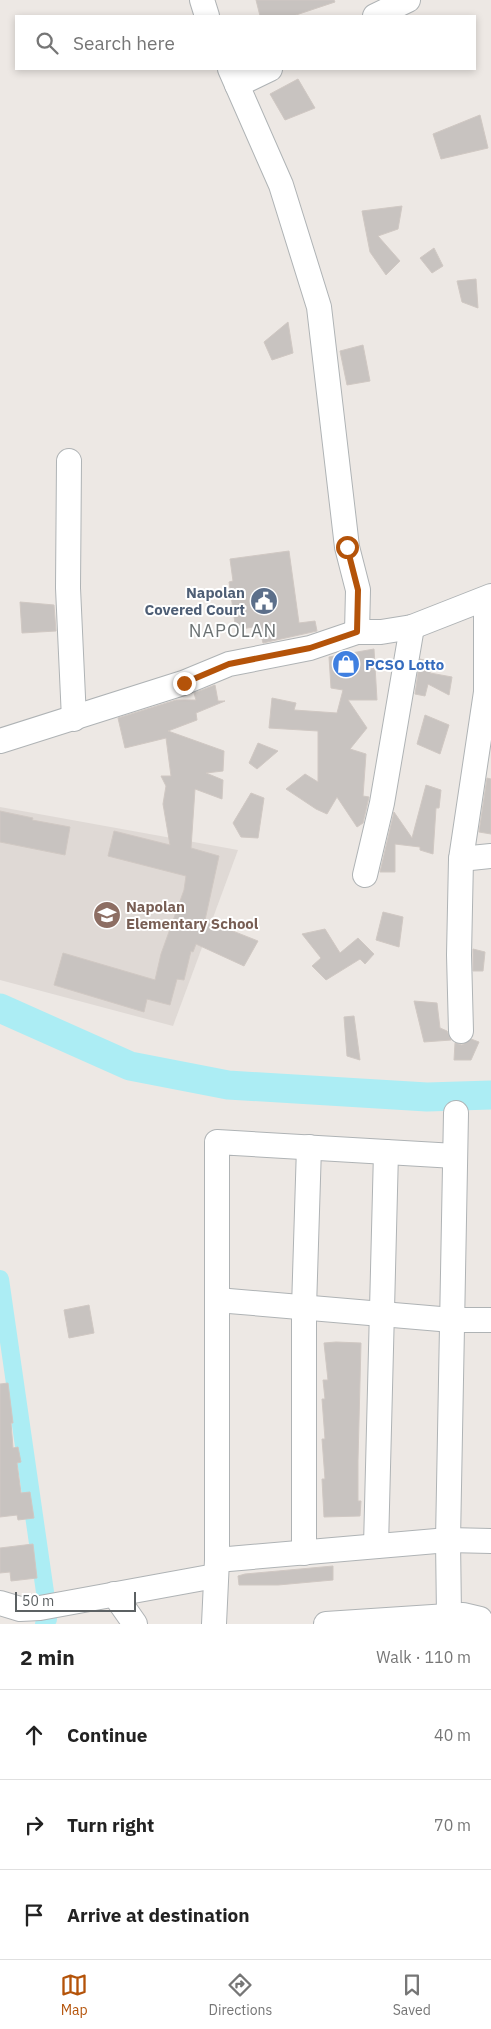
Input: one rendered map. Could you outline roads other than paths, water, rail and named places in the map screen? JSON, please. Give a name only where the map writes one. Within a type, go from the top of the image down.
[{"type":"street","points":[[202,0],[207,15]]},
{"type":"street","points":[[377,15],[408,0]]},
{"type":"street","points":[[266,70],[234,77],[281,185],[319,307],[347,547],[358,590],[357,632]]},
{"type":"street","points":[[70,461],[68,588],[74,719]]},
{"type":"street","points":[[0,741],[184,683],[229,664],[310,648],[357,632],[381,632],[412,627],[488,598],[488,692],[461,859],[459,955],[461,1031]]},
{"type":"street","points":[[365,875],[382,803],[412,627]]},
{"type":"street","points":[[461,859],[491,856]]},
{"type":"street","points":[[449,1616],[448,1540],[456,1113]]},
{"type":"street","points":[[214,1624],[216,1568],[217,1142],[455,1156]]},
{"type":"street","points":[[304,1553],[304,1308],[309,1147]]},
{"type":"street","points":[[376,1546],[386,1152]]},
{"type":"street","points":[[217,1300],[452,1320],[491,1320]]},
{"type":"street","points":[[0,1603],[20,1609],[33,1609],[114,1594],[216,1568],[304,1553],[448,1540],[491,1541]]},
{"type":"street","points":[[114,1594],[135,1624]]},
{"type":"street","points":[[326,1624],[386,1622],[449,1616],[480,1619],[482,1624]]},
{"type":"waterway","points":[[0,1008],[130,1066],[228,1085],[427,1097],[491,1095]]},
{"type":"waterway","points":[[0,1279],[45,1592]]},
{"type":"waterway","points":[[44,1624],[48,1619]]},
{"type":"place","name":"Napolan Covered Court","points":[[264,601]]},
{"type":"place","name":"PCSO Lotto","points":[[346,664]]},
{"type":"place","name":"Napolan Elementary School","points":[[107,915]]},
{"type":"district","name":"NAPOLAN","points":[[233,630]]}]
